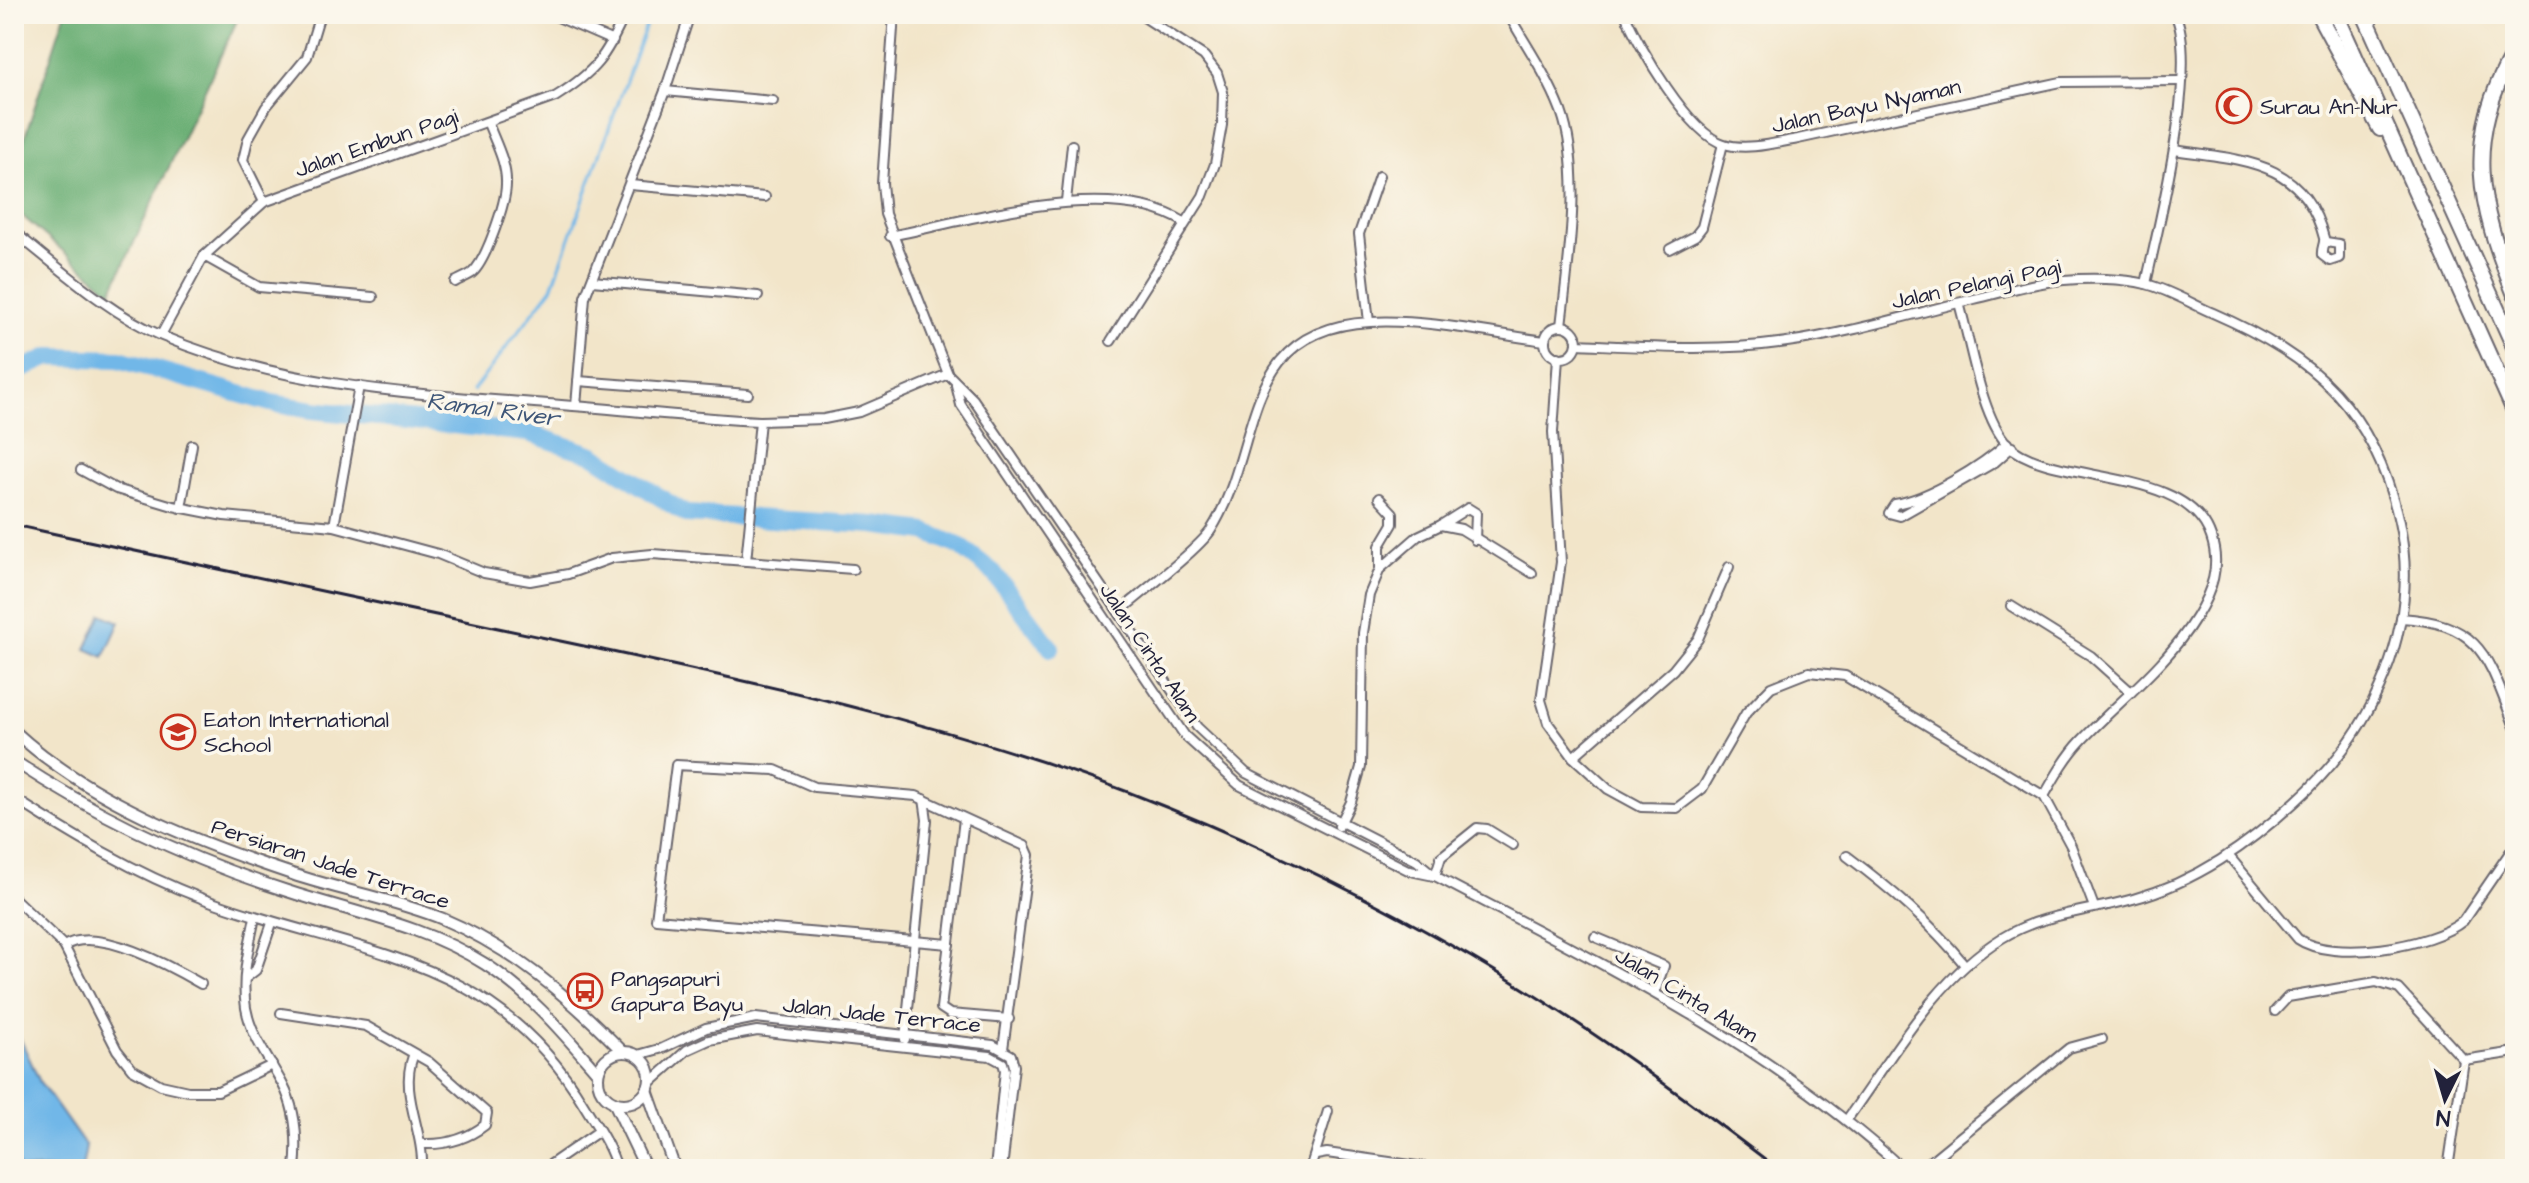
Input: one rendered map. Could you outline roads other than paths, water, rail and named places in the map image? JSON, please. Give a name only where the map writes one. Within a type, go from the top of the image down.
[{"type":"highway","points":[[2318,14],[2436,231]]},
{"type":"highway","points":[[2336,14],[2436,231],[2515,413]]},
{"type":"highway","points":[[2364,14],[2515,349]]},
{"type":"highway","points":[[2515,50],[2496,82],[2481,134],[2484,205],[2515,295]]},
{"type":"street","points":[[264,202],[243,160],[248,139],[266,107],[307,57],[320,14]]},
{"type":"street","points":[[551,14],[613,41]]},
{"type":"street","name":"Jalan Embun Pagi","points":[[161,335],[204,256],[264,202],[555,97],[589,75],[613,41],[625,14]]},
{"type":"street","points":[[576,406],[585,297],[665,91],[690,14]]},
{"type":"street","name":"Jalan Cinta Alam","points":[[894,14],[882,183],[890,236],[948,374],[973,399],[1120,611],[1189,718],[1246,773],[1417,861],[1435,876],[1655,992],[1848,1118],[1903,1169]]},
{"type":"street","points":[[1111,341],[1203,196],[1215,164],[1223,92],[1217,73],[1204,56],[1139,14]]},
{"type":"street","points":[[1508,14],[1549,83],[1562,115],[1568,145],[1571,174],[1568,259],[1561,326]]},
{"type":"street","points":[[1625,14],[1643,53],[1669,91],[1698,126],[1723,144],[1702,227],[1695,236],[1670,249]]},
{"type":"street","points":[[2146,284],[2174,150],[2182,56],[2175,14]]},
{"type":"street","name":"Jalan Bayu Nyaman","points":[[1723,144],[1761,146],[2061,82],[2180,81]]},
{"type":"street","points":[[665,91],[773,101]]},
{"type":"street","points":[[455,282],[473,272],[482,258],[507,185],[504,165],[488,123]]},
{"type":"street","points":[[1066,201],[1072,145]]},
{"type":"street","points":[[2174,150],[2246,160],[2278,171],[2305,196],[2326,242]]},
{"type":"street","points":[[1369,322],[1359,234],[1379,176]]},
{"type":"street","points":[[630,185],[765,197]]},
{"type":"street","points":[[890,236],[1066,201],[1132,205],[1159,210],[1184,222]]},
{"type":"street","points":[[14,248],[18,235],[120,315],[161,335],[225,360],[359,386],[760,421],[824,419],[859,412],[948,374]]},
{"type":"street","points":[[204,256],[259,287],[373,297]]},
{"type":"street","name":"Jalan Pelangi Pagi","points":[[1577,344],[1723,350],[1836,333],[2062,280],[2146,284],[2260,334],[2312,367],[2346,403],[2373,447],[2392,492],[2402,536],[2405,578],[2401,618],[2387,672],[2366,717],[2335,760],[2298,800],[2228,855],[2178,884],[2133,899],[2045,917],[2004,937],[1965,965],[1848,1118]]},
{"type":"street","points":[[592,281],[758,296]]},
{"type":"street","points":[[1959,303],[1989,410],[2009,445],[2048,462],[2156,489],[2186,506],[2208,529],[2217,556],[2213,586],[2170,654],[2079,743],[2044,796]]},
{"type":"street","points":[[1120,611],[1210,532],[1239,464],[1263,389],[1285,352],[1314,332],[1369,322],[1435,324],[1545,341]]},
{"type":"street","points":[[1561,326],[1571,329],[1577,344],[1568,356],[1558,357],[1550,353],[1545,341],[1552,328],[1561,326]]},
{"type":"street","points":[[1558,357],[1553,432],[1561,562],[1541,700],[1548,723],[1573,757],[1608,789],[1641,807],[1677,808],[1702,789],[1746,713],[1771,687],[1809,672],[1845,676],[2044,796],[2071,846],[2094,907]]},
{"type":"street","points":[[578,381],[748,394]]},
{"type":"street","name":"Jalan Cinta Alam","points":[[956,385],[961,405],[1185,736],[1239,785],[1410,871],[1435,876]]},
{"type":"street","points":[[334,526],[359,386]]},
{"type":"street","points":[[747,558],[760,421]]},
{"type":"street","points":[[181,508],[192,445]]},
{"type":"street","points":[[2009,445],[1995,462],[1900,516],[1889,513],[1895,504],[1906,502],[1955,478],[2009,445]]},
{"type":"street","points":[[81,470],[116,489],[181,508],[264,521],[334,526],[438,554],[484,573],[530,581],[568,574],[612,558],[639,556],[747,558],[853,569]]},
{"type":"street","points":[[1335,834],[1361,767],[1363,633],[1369,595],[1380,569],[1380,546],[1393,524],[1393,513],[1379,498]]},
{"type":"street","points":[[1380,569],[1418,536],[1468,508],[1476,513],[1475,540]]},
{"type":"street","points":[[1441,525],[1461,529],[1532,573]]},
{"type":"street","points":[[1573,757],[1673,670],[1698,639],[1729,567]]},
{"type":"street","points":[[2011,606],[2091,656],[2131,692]]},
{"type":"street","points":[[2401,618],[2445,625],[2468,636],[2487,658],[2515,727]]},
{"type":"street","name":"Persiaran Jade Terrace","points":[[14,731],[40,755],[84,782],[205,844],[294,875],[382,898],[444,919],[498,947],[540,974],[578,1006],[622,1051]]},
{"type":"street","name":"Persiaran Jade Terrace","points":[[14,761],[102,814],[198,860],[438,938],[486,964],[526,995],[598,1073]]},
{"type":"street","points":[[949,944],[656,919],[676,765],[775,770],[814,787],[924,799],[1028,850],[1003,1049]]},
{"type":"street","points":[[14,798],[123,863],[272,923],[400,957],[477,994],[536,1042],[569,1080],[616,1166],[603,1169]]},
{"type":"street","points":[[915,1048],[903,1034],[927,820],[924,799]]},
{"type":"street","points":[[964,819],[942,1000],[944,1013],[1009,1019]]},
{"type":"street","points":[[1435,876],[1441,857],[1477,828],[1487,829],[1513,845]]},
{"type":"street","points":[[2228,855],[2298,939],[2310,948],[2378,949],[2452,930],[2463,921],[2515,845]]},
{"type":"street","points":[[1847,856],[1898,894],[1937,931],[1965,965]]},
{"type":"street","points":[[14,898],[64,946],[117,1050],[132,1069],[161,1085],[188,1091],[218,1091],[272,1065]]},
{"type":"street","points":[[255,917],[245,965],[246,1008],[253,1031],[285,1088],[294,1116],[295,1169]]},
{"type":"street","points":[[247,977],[256,970],[272,923]]},
{"type":"street","points":[[1595,937],[1664,966],[1655,992]]},
{"type":"street","points":[[64,946],[74,939],[98,938],[201,984]]},
{"type":"street","points":[[2275,1011],[2288,997],[2387,984],[2399,989],[2464,1060]]},
{"type":"street","points":[[281,1013],[366,1026],[399,1043],[413,1056],[429,1062],[483,1106],[488,1119],[479,1130],[454,1142],[423,1144]]},
{"type":"street","name":"Jalan Jade Terrace","points":[[638,1055],[663,1048],[706,1028],[756,1018],[903,1034],[1003,1049],[1014,1066],[1002,1169]]},
{"type":"street","name":"Jalan Jade Terrace","points":[[649,1087],[670,1061],[687,1050],[736,1033],[757,1031],[990,1056],[1003,1063],[1005,1070],[995,1169]]},
{"type":"street","points":[[886,1045],[903,1034]]},
{"type":"street","points":[[1921,1169],[2069,1048],[2102,1039]]},
{"type":"street","points":[[646,1169],[614,1102],[601,1090],[598,1073],[607,1058],[622,1051],[638,1055],[649,1068],[649,1087],[675,1169]]},
{"type":"street","points":[[2464,1060],[2515,1052]]},
{"type":"street","points":[[413,1056],[407,1084],[423,1144],[422,1169]]},
{"type":"street","points":[[2448,1169],[2464,1060]]},
{"type":"street","points":[[614,1102],[630,1103],[649,1087]]},
{"type":"street","points":[[1310,1169],[1328,1111]]},
{"type":"street","points":[[544,1169],[599,1131]]},
{"type":"street","points":[[1316,1155],[1327,1153],[1438,1169]]},
{"type":"water","points":[[102,614],[120,622],[104,657],[86,649]]},
{"type":"water","points":[[14,1025],[40,1082],[86,1147],[82,1169],[20,1169],[14,1155]]},
{"type":"waterway","points":[[473,391],[552,288],[650,14]]},
{"type":"waterway","name":"Ramal River","points":[[14,373],[49,357],[119,359],[271,403],[528,433],[594,455],[686,514],[874,525],[926,532],[961,547],[993,572],[1051,648]]},
{"type":"waterway","points":[[447,425],[462,406]]},
{"type":"railway","points":[[14,525],[636,657],[850,706],[990,745],[1128,792],[1289,861],[1394,914],[1496,971],[1605,1042],[1778,1169]]},
{"type":"place","name":"Surau An-Nur","points":[[2234,106]]},
{"type":"place","name":"Eaton International School","points":[[178,732]]},
{"type":"place","name":"Pangsapuri Gapura Bayu","points":[[585,991]]}]
